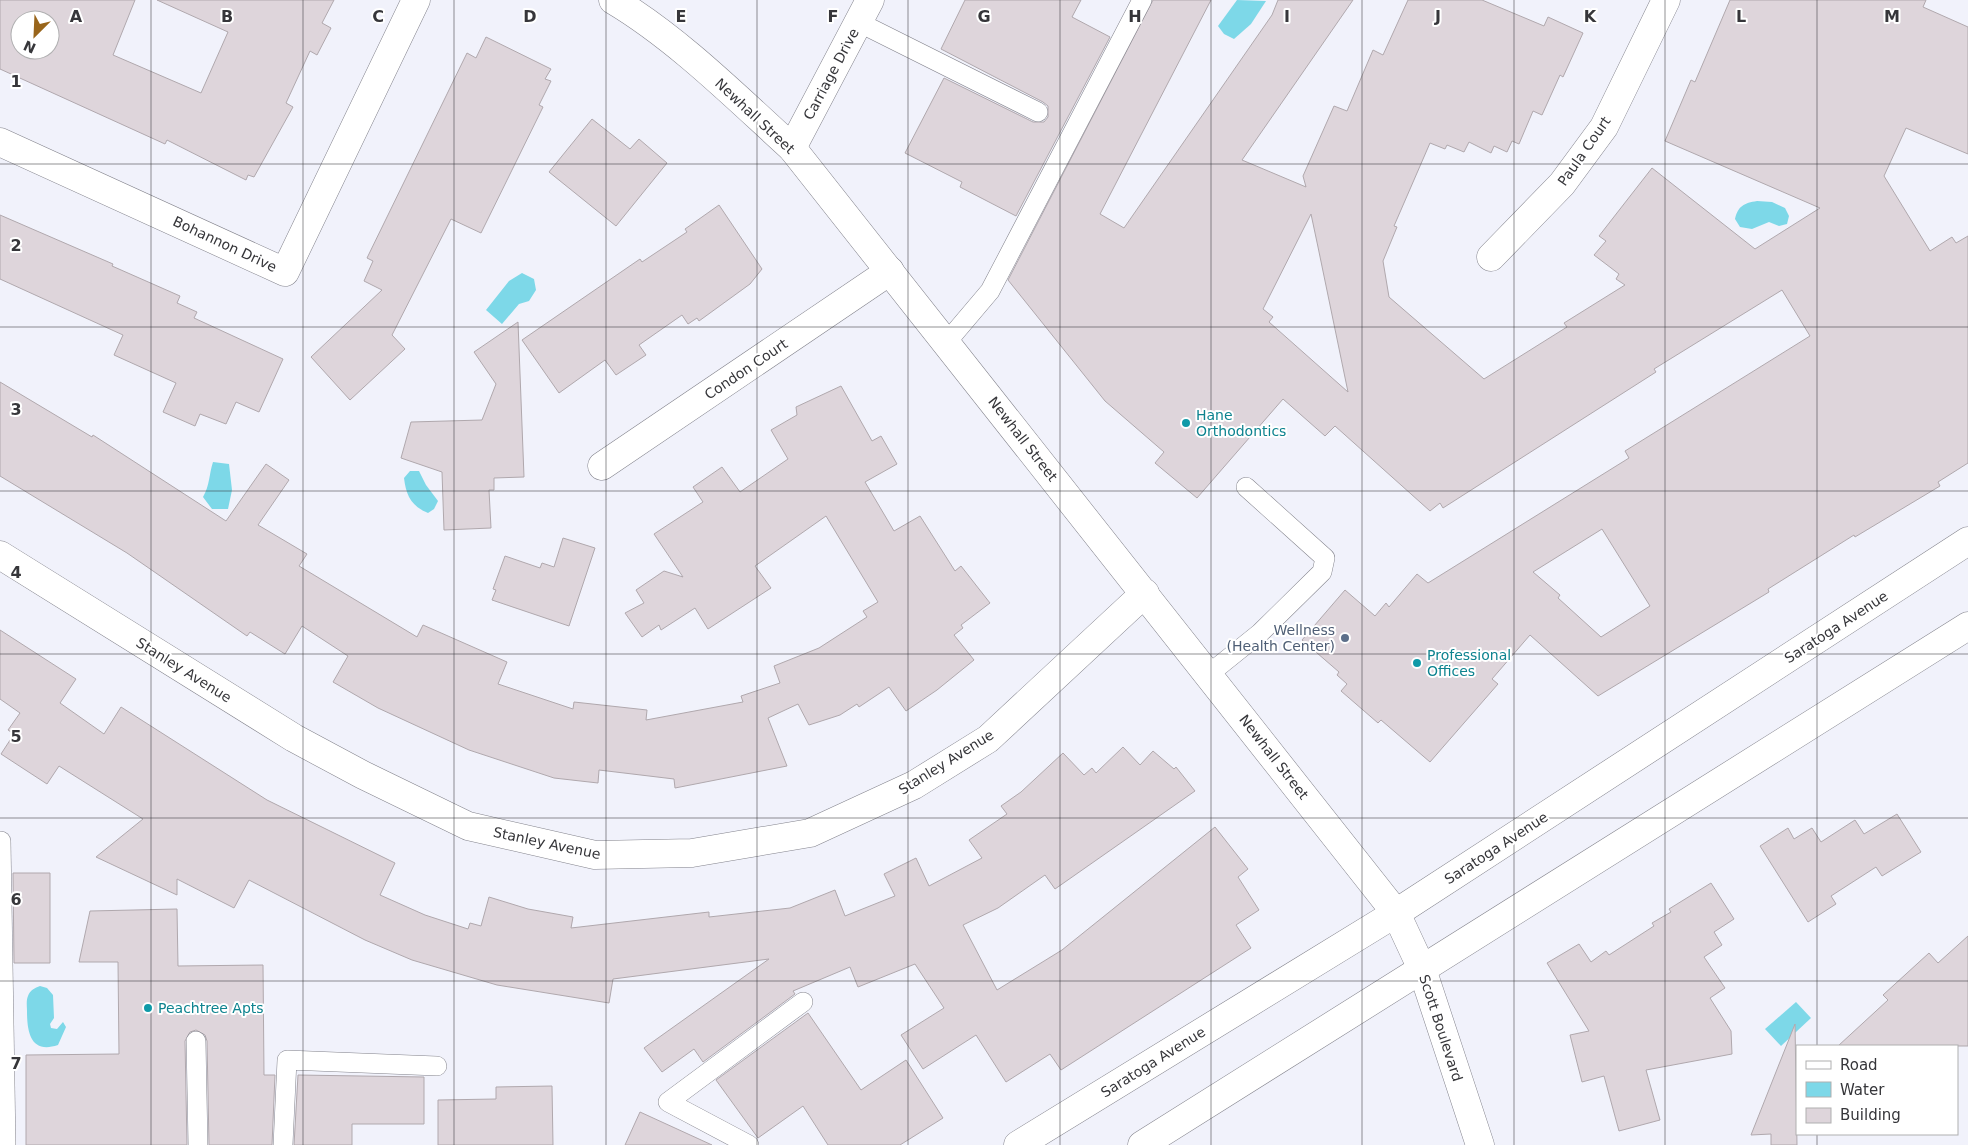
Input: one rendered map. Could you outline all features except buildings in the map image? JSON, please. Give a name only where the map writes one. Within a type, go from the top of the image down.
[{"type":"main road","name":"Bohannon Drive","points":[[0,142],[285,272],[416,0]]},
{"type":"main road","name":"Newhall Street","points":[[613,0],[628,9],[705,69],[792,148],[1396,913]]},
{"type":"main road","name":"Paula Court","points":[[1491,258],[1562,184],[1604,126],[1666,0]]},
{"type":"main road","name":"Carriage Drive","points":[[792,148],[864,11]]},
{"type":"main road","name":"Condon Court","points":[[602,466],[890,271]]},
{"type":"main road","name":"Saratoga Avenue","points":[[1018,1145],[1396,913],[1968,541]]},
{"type":"main road","name":"Stanley Avenue","points":[[0,555],[285,733],[363,775],[468,826],[595,856],[692,853],[810,833],[905,789],[988,739],[1145,593]]},
{"type":"main road","points":[[1142,1145],[1968,626]]},
{"type":"main road","name":"Scott Boulevard","points":[[1396,913],[1422,969],[1480,1145]]},
{"type":"lane","points":[[946,342],[990,292],[1142,0]]},
{"type":"lane","points":[[864,11],[1038,112]]},
{"type":"lane","points":[[1209,674],[1260,633],[1315,579],[1322,572],[1325,558],[1246,487]]},
{"type":"lane","points":[[1,841],[6,1145]]},
{"type":"lane","points":[[749,1145],[668,1102],[803,1002]]},
{"type":"lane","points":[[196,1041],[198,1145]]},
{"type":"lane","points":[[283,1145],[287,1060],[437,1066]]},
{"type":"water","points":[[1237,0],[1266,1],[1251,24],[1234,39],[1224,34],[1218,26]]},
{"type":"water","points":[[1757,201],[1772,202],[1785,208],[1789,216],[1787,224],[1779,226],[1769,222],[1752,229],[1740,227],[1735,219],[1738,211],[1745,204]]},
{"type":"water","points":[[522,273],[534,279],[536,290],[529,301],[519,304],[502,324],[486,310],[509,281]]},
{"type":"water","points":[[213,462],[229,464],[232,490],[228,509],[212,509],[203,497]]},
{"type":"water","points":[[410,471],[419,471],[426,485],[438,501],[434,509],[428,513],[417,507],[408,495],[404,478]]},
{"type":"water","points":[[40,986],[47,988],[53,995],[54,1018],[50,1024],[51,1028],[57,1029],[63,1022],[66,1027],[58,1045],[42,1047],[32,1040],[30,1034],[27,1019],[27,998],[31,991]]},
{"type":"water","points":[[1796,1002],[1811,1018],[1781,1046],[1765,1029]]},
{"type":"place","name":"Hane Orthodontics","points":[[1186,423]]},
{"type":"place","name":"Wellness (Health Center)","points":[[1345,638]]},
{"type":"place","name":"Professional Offices","points":[[1417,663]]},
{"type":"place","name":"Peachtree Apts","points":[[148,1008]]}]
